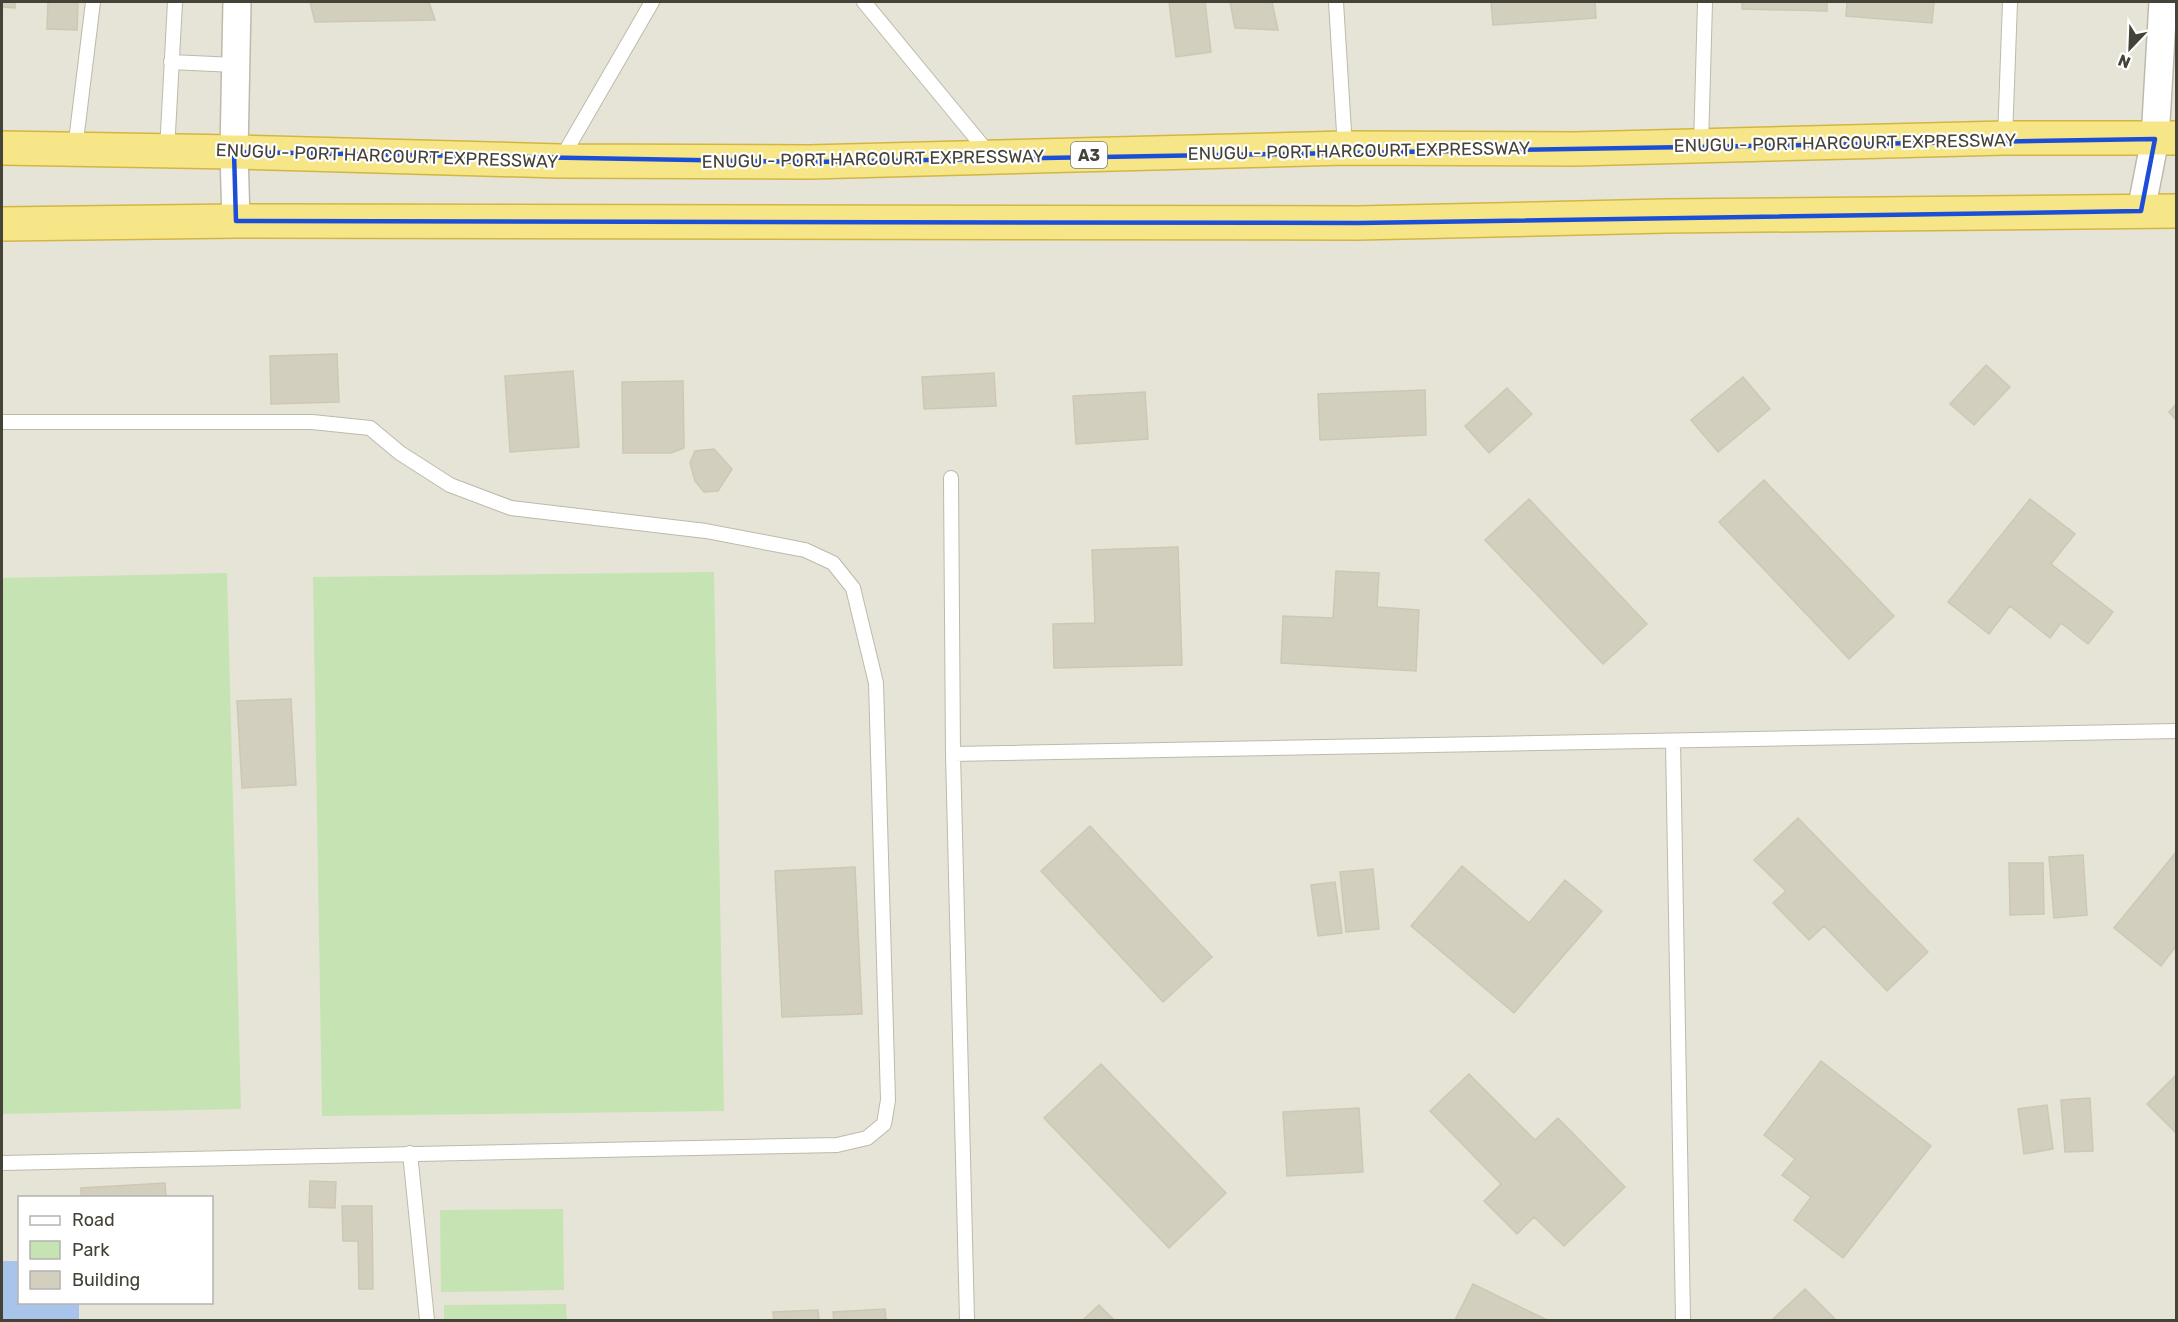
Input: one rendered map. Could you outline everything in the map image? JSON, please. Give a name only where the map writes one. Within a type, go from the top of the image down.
[{"type":"highway","name":"ENUGU - PORT HARCOURT EXPRESSWAY","points":[[2,148],[560,161],[810,162],[1345,148],[1575,149],[2005,138],[2166,138]]},
{"type":"highway","points":[[2,224],[236,221],[1359,224],[1665,216],[2176,210]]},
{"type":"street","points":[[236,221],[234,152],[237,2]]},
{"type":"street","points":[[2141,211],[2166,138],[2163,2]]},
{"type":"lane","points":[[75,149],[93,2]]},
{"type":"lane","points":[[167,151],[174,2]]},
{"type":"lane","points":[[560,161],[652,2]]},
{"type":"lane","points":[[864,2],[991,157]]},
{"type":"lane","points":[[1336,2],[1345,148]]},
{"type":"lane","points":[[1701,146],[1705,2]]},
{"type":"lane","points":[[2005,138],[2010,2]]},
{"type":"lane","points":[[171,62],[235,65]]},
{"type":"lane","points":[[2,422],[312,422],[370,428],[400,453],[450,485],[511,508],[706,531],[805,550],[833,563],[853,588],[876,683],[888,1100],[884,1124],[867,1138],[837,1145],[2,1163]]},
{"type":"lane","points":[[951,478],[953,754],[967,1320]]},
{"type":"lane","points":[[953,754],[2176,731]]},
{"type":"lane","points":[[1673,741],[1683,1320]]},
{"type":"lane","points":[[410,1153],[427,1320]]},
{"type":"highlighted area","points":[[2155,139],[2141,211],[1358,223],[236,221],[234,152],[810,162]]},
{"type":"shaded area","points":[[2,2],[2176,2],[2176,1320],[2,1320]]},
{"type":"green space","points":[[714,572],[724,1111],[322,1116],[313,577]]},
{"type":"green space","points":[[227,573],[241,1109],[2,1114],[2,578]]},
{"type":"green space","points":[[563,1209],[564,1290],[441,1292],[440,1210]]},
{"type":"green space","points":[[566,1304],[567,1320],[444,1320],[444,1305]]},
{"type":"water","points":[[2,1261],[18,1261],[18,1304],[79,1304],[79,1320],[2,1320]]},
{"type":"building","points":[[2,2],[15,2],[15,8],[2,7]]},
{"type":"building","points":[[48,2],[78,2],[77,30],[47,29]]},
{"type":"building","points":[[310,2],[429,2],[435,20],[315,22]]},
{"type":"building","points":[[1169,2],[1205,2],[1211,52],[1176,57]]},
{"type":"building","points":[[1230,2],[1272,2],[1278,30],[1235,28]]},
{"type":"building","points":[[1491,2],[1595,2],[1596,18],[1493,25]]},
{"type":"building","points":[[1742,2],[1827,2],[1827,11],[1742,9]]},
{"type":"building","points":[[1847,2],[1934,2],[1932,23],[1846,16]]},
{"type":"building","points":[[337,354],[339,402],[271,404],[270,356]]},
{"type":"building","points":[[1986,365],[2010,387],[1974,425],[1950,404]]},
{"type":"building","points":[[573,371],[579,447],[510,452],[505,376]]},
{"type":"building","points":[[994,373],[996,406],[924,409],[922,377]]},
{"type":"building","points":[[1743,377],[1770,409],[1718,452],[1691,420]]},
{"type":"building","points":[[683,381],[684,448],[671,453],[623,453],[622,382]]},
{"type":"building","points":[[1507,388],[1532,414],[1489,453],[1465,426]]},
{"type":"building","points":[[1425,390],[1426,435],[1320,440],[1318,394]]},
{"type":"building","points":[[1145,392],[1148,439],[1076,444],[1073,396]]},
{"type":"building","points":[[2176,404],[2176,420],[2169,412]]},
{"type":"building","points":[[714,449],[732,469],[718,491],[704,492],[695,481],[690,463],[695,451]]},
{"type":"building","points":[[1764,480],[1894,616],[1849,659],[1719,522]]},
{"type":"building","points":[[1529,499],[1647,624],[1603,664],[1485,540]]},
{"type":"building","points":[[2030,499],[2075,534],[2051,564],[2113,612],[2088,644],[2061,623],[2050,638],[2010,606],[1989,634],[1948,602]]},
{"type":"building","points":[[1178,547],[1182,665],[1054,668],[1053,624],[1095,623],[1092,550]]},
{"type":"building","points":[[1336,571],[1379,573],[1377,607],[1419,610],[1416,671],[1281,663],[1283,616],[1333,618]]},
{"type":"building","points":[[291,699],[296,785],[242,788],[237,701]]},
{"type":"building","points":[[1798,818],[1928,952],[1887,991],[1824,926],[1809,940],[1773,903],[1786,891],[1754,860]]},
{"type":"building","points":[[1090,826],[1212,957],[1163,1002],[1041,871]]},
{"type":"building","points":[[2176,852],[2176,946],[2161,966],[2114,928]]},
{"type":"building","points":[[2083,855],[2087,915],[2054,918],[2049,857]]},
{"type":"building","points":[[2009,863],[2043,863],[2044,914],[2010,915]]},
{"type":"building","points":[[1462,866],[1529,923],[1565,880],[1602,911],[1514,1013],[1411,926]]},
{"type":"building","points":[[855,867],[862,1014],[782,1017],[775,871]]},
{"type":"building","points":[[1373,869],[1379,929],[1346,932],[1340,872]]},
{"type":"building","points":[[1335,882],[1342,933],[1318,936],[1311,885]]},
{"type":"building","points":[[1821,1061],[1931,1146],[1843,1258],[1794,1220],[1811,1197],[1782,1175],[1795,1159],[1764,1135]]},
{"type":"building","points":[[1101,1064],[1226,1193],[1169,1248],[1044,1118]]},
{"type":"building","points":[[1469,1074],[1535,1140],[1558,1118],[1625,1187],[1564,1246],[1534,1217],[1517,1234],[1484,1201],[1501,1184],[1430,1111]]},
{"type":"building","points":[[2176,1075],[2176,1133],[2147,1104]]},
{"type":"building","points":[[2090,1098],[2093,1151],[2065,1152],[2061,1100]]},
{"type":"building","points":[[2047,1105],[2053,1149],[2024,1154],[2018,1109]]},
{"type":"building","points":[[1359,1108],[1363,1172],[1287,1176],[1283,1112]]},
{"type":"building","points":[[310,1181],[336,1182],[335,1208],[309,1207]]},
{"type":"building","points":[[165,1183],[166,1196],[81,1196],[81,1188]]},
{"type":"building","points":[[342,1206],[372,1206],[373,1289],[359,1289],[358,1241],[343,1241]]},
{"type":"building","points":[[1473,1284],[1547,1320],[1455,1320]]},
{"type":"building","points":[[1805,1289],[1836,1320],[1772,1320]]},
{"type":"building","points":[[1099,1305],[1114,1320],[1083,1320]]},
{"type":"building","points":[[885,1309],[886,1320],[834,1320],[833,1312]]},
{"type":"building","points":[[818,1310],[819,1320],[774,1320],[773,1312]]}]
